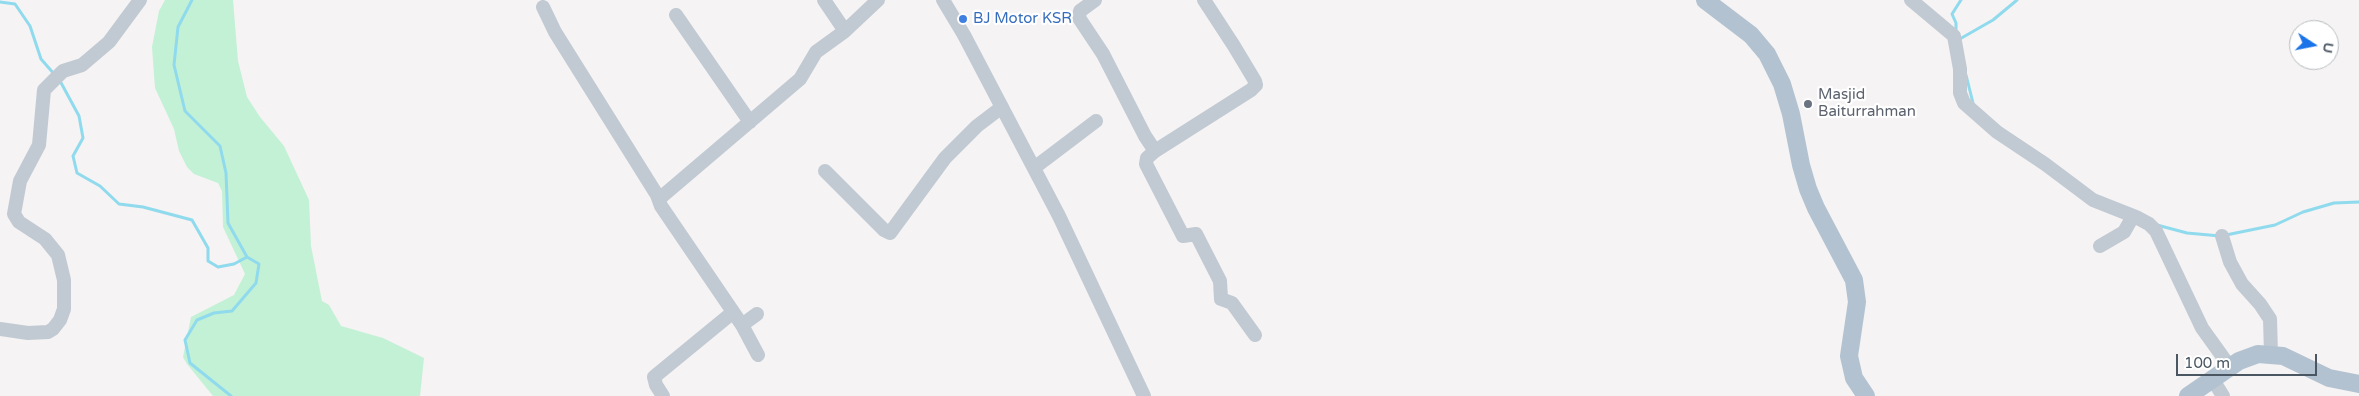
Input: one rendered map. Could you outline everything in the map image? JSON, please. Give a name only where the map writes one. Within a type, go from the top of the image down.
[{"type":"main road","points":[[1705,0],[1751,34],[1767,54],[1782,84],[1791,114],[1801,165],[1808,189],[1854,280],[1857,302],[1849,356],[1854,378],[1866,396]]},
{"type":"main road","points":[[2188,396],[2230,367],[2258,354],[2283,356],[2329,378],[2359,384]]},
{"type":"street","points":[[0,329],[28,333],[48,332],[60,320],[64,309],[64,280],[58,255],[45,239],[19,222],[14,216],[24,172],[39,145],[43,94],[51,82],[63,71],[82,65],[109,42],[132,14],[140,0]]},
{"type":"street","points":[[824,0],[845,31]]},
{"type":"street","points":[[659,199],[800,78],[816,52],[845,31],[878,0]]},
{"type":"street","points":[[943,0],[1034,168],[1124,350],[1144,396]]},
{"type":"street","points":[[1095,0],[1080,11],[1079,18],[1103,54],[1145,136],[1155,151]]},
{"type":"street","points":[[1204,0],[1234,46],[1256,85],[1155,151],[1146,158],[1146,164],[1183,236],[1196,234],[1220,281],[1221,299],[1232,303],[1255,335]]},
{"type":"street","points":[[1911,0],[1954,36],[1960,69],[1960,93],[1964,103],[1997,132],[2045,164],[2093,200],[2136,217],[2156,231],[2202,328],[2230,367]]},
{"type":"street","points":[[545,2],[554,32],[732,313],[742,325],[758,355]]},
{"type":"street","points":[[676,15],[750,122]]},
{"type":"street","points":[[825,171],[884,230],[890,232],[945,158],[977,126],[1002,107]]},
{"type":"street","points":[[1034,168],[1096,121]]},
{"type":"street","points":[[2100,246],[2124,232],[2132,218],[2136,217]]},
{"type":"street","points":[[2222,236],[2236,273],[2246,290],[2260,304],[2270,319],[2271,354]]},
{"type":"street","points":[[663,396],[656,385],[654,377],[732,313]]},
{"type":"street","points":[[742,325],[757,314]]},
{"type":"street","points":[[2213,380],[2223,396]]},
{"type":"green space","points":[[165,0],[233,0],[238,61],[247,97],[260,117],[284,146],[309,200],[311,246],[322,301],[329,305],[341,326],[383,338],[424,358],[420,396],[213,396],[187,364],[183,357],[191,317],[234,295],[245,274],[223,227],[222,191],[218,183],[194,174],[187,167],[179,151],[174,129],[155,88],[152,47],[159,11]]},
{"type":"waterway","points":[[192,0],[178,27],[174,65],[185,111],[220,146],[226,173],[228,223],[247,257],[259,264],[256,283],[232,311],[214,313],[197,320],[185,340],[190,363],[231,396]]},
{"type":"waterway","points":[[1956,33],[1956,23],[1952,14],[1961,0]]},
{"type":"waterway","points":[[1958,40],[1993,20],[2017,0]]},
{"type":"waterway","points":[[0,2],[15,4],[30,26],[41,59],[55,75]]},
{"type":"waterway","points":[[1966,75],[1973,103]]},
{"type":"waterway","points":[[59,79],[79,116],[83,138],[73,156],[77,173],[100,186],[119,204],[143,207],[192,220],[208,248],[208,261],[218,267],[234,264],[247,257]]},
{"type":"waterway","points":[[2226,235],[2275,225],[2303,212],[2334,203],[2359,202]]},
{"type":"waterway","points":[[2157,225],[2187,233],[2220,236]]},
{"type":"place","name":"BJ Motor KSR","points":[[963,19]]},
{"type":"place","name":"Masjid Baiturrahman","points":[[1808,104]]}]
